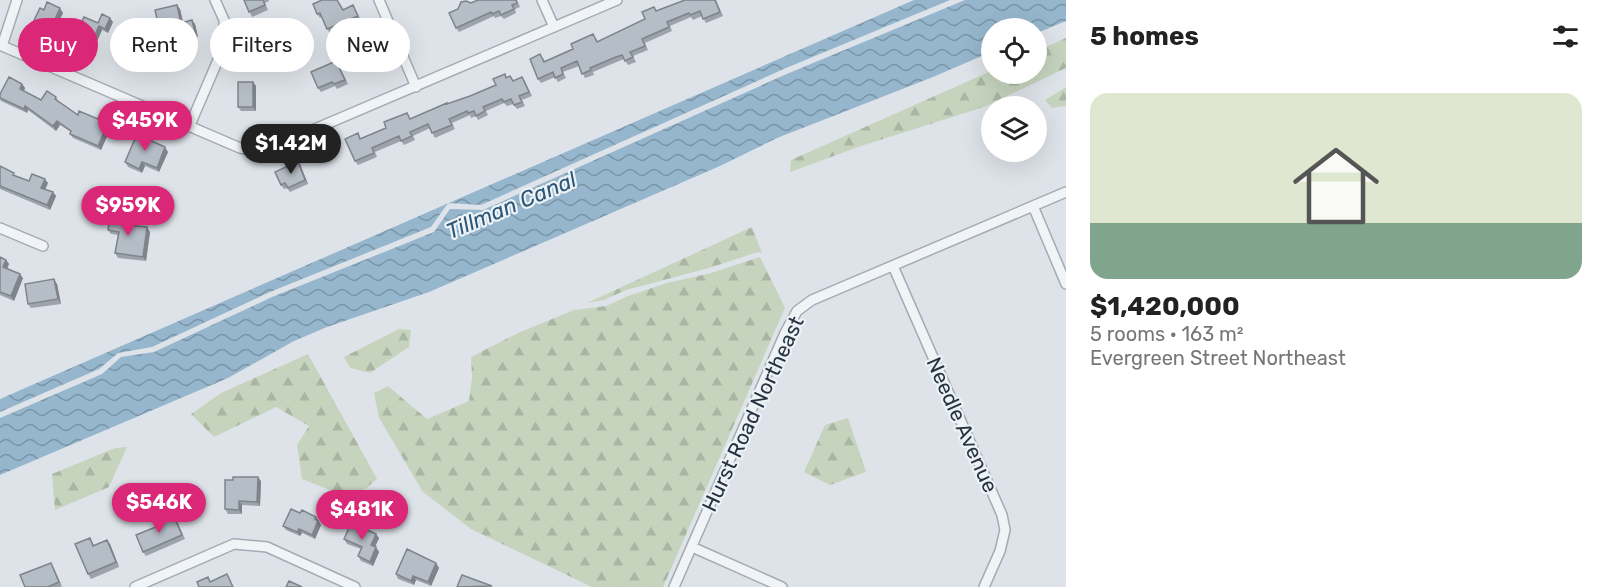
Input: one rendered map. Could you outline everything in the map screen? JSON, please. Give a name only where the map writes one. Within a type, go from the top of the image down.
[{"type":"street","points":[[17,0],[1,45],[240,148],[257,151],[275,146],[416,87],[617,0]]},
{"type":"street","points":[[190,125],[224,46],[224,20],[215,0]]},
{"type":"street","points":[[379,0],[416,87]]},
{"type":"street","points":[[542,0],[554,27]]},
{"type":"street","name":"Hurst Road Northeast","points":[[674,587],[785,333],[797,311],[812,300],[1066,192]]},
{"type":"street","points":[[1033,206],[1066,284]]},
{"type":"street","points":[[0,228],[44,246]]},
{"type":"street","name":"Needle Avenue","points":[[893,266],[1002,515],[1005,531],[1000,550],[984,587]]},
{"type":"street","points":[[135,587],[234,544],[267,548],[355,587]]},
{"type":"street","points":[[692,547],[782,587]]},
{"type":"green space","points":[[1066,38],[1066,68],[1047,77],[1047,47]]},
{"type":"green space","points":[[981,75],[981,84],[1032,84],[1007,96],[981,96],[981,108],[861,146],[790,172],[791,160]]},
{"type":"green space","points":[[1066,87],[1066,106],[1052,108],[1047,99]]},
{"type":"green space","points":[[752,227],[762,253],[758,252],[709,268],[626,290],[604,300],[587,303]]},
{"type":"green space","points":[[760,257],[785,308],[663,587],[592,587],[471,529],[423,492],[379,418],[374,393],[388,386],[427,419],[469,401],[472,377],[471,357],[518,333],[574,310],[606,306],[667,283],[711,273]]},
{"type":"green space","points":[[399,329],[411,330],[409,347],[370,373],[350,368],[344,357]]},
{"type":"green space","points":[[308,354],[377,479],[365,489],[345,496],[302,479],[297,445],[309,426],[276,407],[214,437],[191,414],[221,393]]},
{"type":"green space","points":[[848,418],[866,472],[830,485],[804,472],[825,425]]},
{"type":"green space","points":[[127,447],[109,487],[55,510],[52,474],[115,448]]},
{"type":"water","points":[[914,0],[950,0],[786,68],[481,205],[449,203]]},
{"type":"water","name":"Tillman Canal","points":[[965,0],[1066,0],[1066,21],[1047,29],[1047,18],[981,18],[981,56],[777,138],[720,166],[429,292],[327,327],[294,341],[228,378],[0,475],[0,418],[102,374],[121,357],[154,352],[272,297],[434,232],[450,209],[483,210],[789,73]]},
{"type":"water","points":[[448,204],[431,227],[270,292],[152,347],[118,353],[99,369],[0,412],[0,399]]},
{"type":"building","points":[[244,0],[263,0],[265,5],[249,12]]},
{"type":"building","points":[[322,0],[337,0],[343,10],[353,5],[358,16],[326,18],[326,27],[313,4]]},
{"type":"building","points":[[478,0],[516,0],[517,3],[512,5],[514,9],[501,15],[499,11],[492,14],[491,12],[456,28],[449,13],[458,9],[461,2],[471,3]]},
{"type":"building","points":[[685,0],[715,0],[720,12],[703,19],[700,11],[690,15],[689,13],[667,22],[669,27],[642,39],[645,46],[630,52],[633,57],[625,61],[622,55],[590,68],[591,70],[582,74],[577,61],[561,68],[563,74],[555,78],[553,72],[538,79],[530,59],[540,54],[544,62],[573,49],[571,44],[593,34],[597,42],[645,19],[642,12],[654,7],[656,11]]},
{"type":"building","points":[[47,2],[60,8],[55,18],[35,18],[40,8],[44,10]]},
{"type":"building","points":[[177,5],[180,18],[157,18],[155,10]]},
{"type":"building","points":[[102,14],[110,18],[105,29],[99,26],[98,28]]},
{"type":"building","points":[[326,65],[326,72],[341,72],[345,80],[318,88],[311,72]]},
{"type":"building","points":[[505,74],[506,78],[510,76],[513,81],[522,77],[529,92],[519,96],[522,102],[514,105],[511,99],[504,102],[502,99],[483,107],[485,111],[476,116],[474,111],[468,113],[467,111],[449,119],[452,125],[432,133],[428,124],[410,132],[412,136],[401,141],[399,136],[372,148],[374,153],[355,161],[345,139],[358,133],[360,139],[386,128],[384,122],[407,113],[410,119],[470,96],[496,85],[493,79]]},
{"type":"building","points":[[9,77],[22,84],[20,89],[41,100],[47,91],[78,115],[79,111],[98,119],[100,114],[110,118],[98,146],[70,134],[71,131],[57,121],[53,126],[25,106],[24,109],[0,98]]},
{"type":"building","points":[[238,82],[253,82],[253,107],[238,107]]},
{"type":"building","points":[[138,132],[165,147],[157,168],[142,162],[139,169],[125,162]]},
{"type":"building","points":[[297,159],[305,180],[288,188],[285,183],[281,185],[275,172]]},
{"type":"building","points":[[0,166],[14,173],[13,175],[29,181],[32,174],[45,179],[41,188],[53,192],[47,205],[0,186]]},
{"type":"building","points":[[110,216],[127,218],[127,225],[147,227],[143,257],[115,253],[119,232],[108,230]]},
{"type":"building","points":[[0,257],[6,260],[3,267],[20,274],[11,296],[0,292]]},
{"type":"building","points":[[54,279],[58,299],[28,304],[25,284]]},
{"type":"building","points":[[233,477],[258,477],[257,502],[239,501],[239,510],[225,509],[225,480],[233,480]]},
{"type":"building","points":[[291,509],[300,513],[302,510],[316,517],[318,521],[312,535],[299,529],[297,532],[283,526]]},
{"type":"building","points":[[166,515],[171,521],[175,519],[182,535],[143,552],[136,535],[158,526],[155,520]]},
{"type":"building","points":[[351,523],[376,534],[371,545],[376,547],[370,562],[358,556],[362,547],[344,539]]},
{"type":"building","points":[[90,538],[93,546],[107,540],[116,562],[88,574],[75,544]]},
{"type":"building","points":[[407,549],[436,563],[428,582],[413,576],[411,581],[396,574]]},
{"type":"building","points":[[51,563],[59,582],[48,587],[25,587],[20,575]]},
{"type":"building","points":[[227,574],[233,587],[199,587],[197,582],[208,577],[210,582]]},
{"type":"building","points":[[462,575],[492,586],[457,587]]},
{"type":"building","points":[[289,581],[302,587],[286,587]]}]
